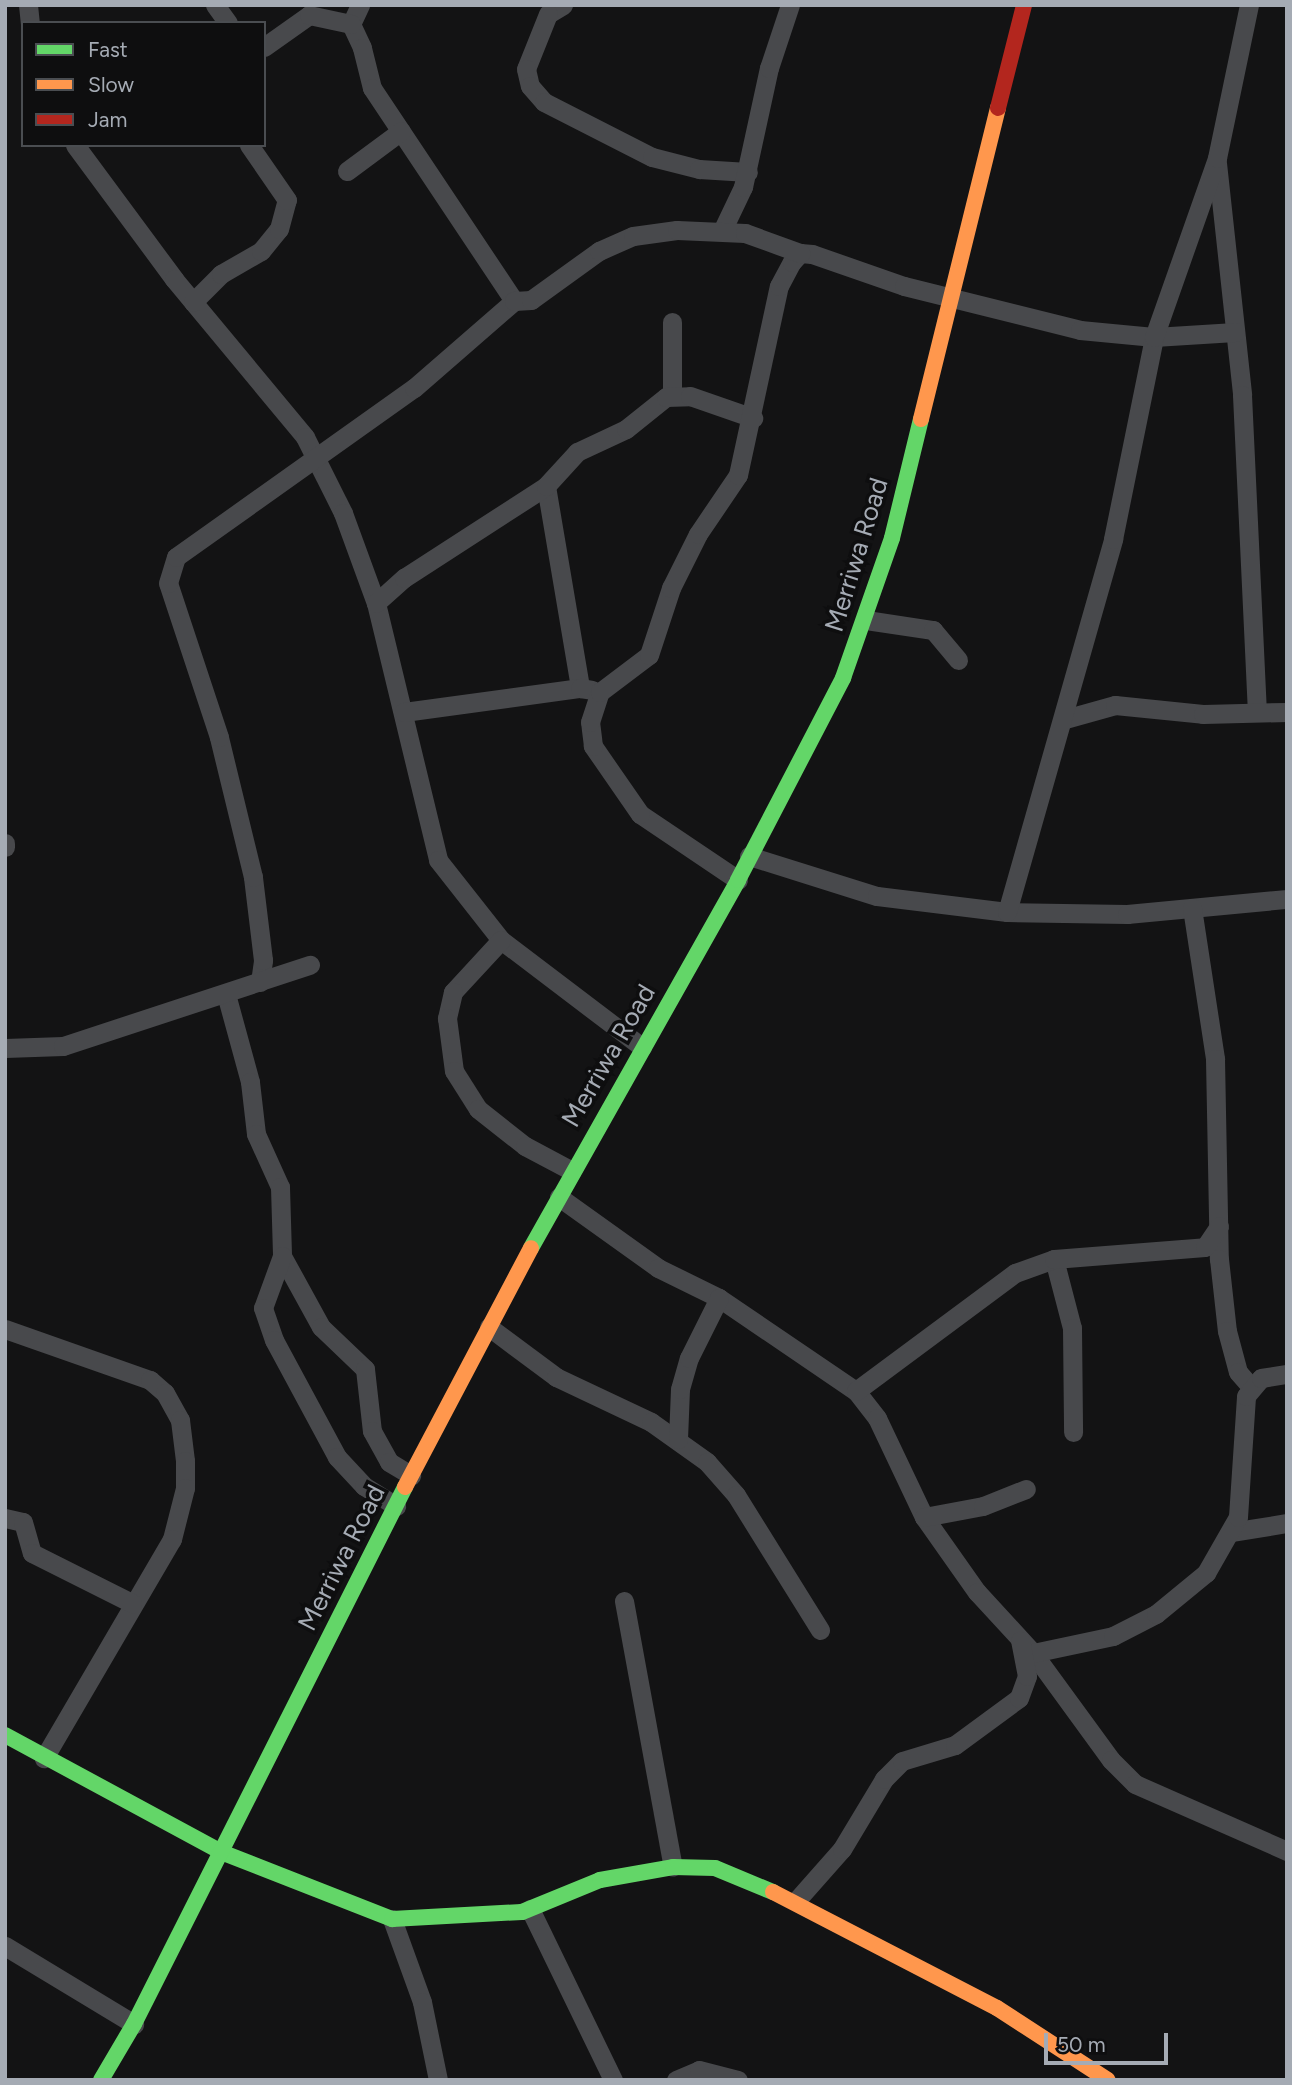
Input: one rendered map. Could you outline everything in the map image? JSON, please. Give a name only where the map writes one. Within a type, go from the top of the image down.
[{"type":"street","points":[[215,5],[227,21]]},
{"type":"street","points":[[360,5],[351,24],[372,88],[514,301]]},
{"type":"street","points":[[563,5],[548,15],[526,69],[530,86],[544,102],[652,157],[699,169],[748,172]]},
{"type":"street","points":[[722,231],[748,172],[769,68],[790,5]]},
{"type":"street","name":"Merriwa Road","points":[[101,2080],[134,2024],[411,1475],[489,1327],[572,1171],[738,880],[843,678],[866,620],[892,538],[1024,5]]},
{"type":"street","points":[[1007,912],[1065,719],[1114,539],[1154,337],[1217,158],[1249,5]]},
{"type":"street","points":[[266,46],[309,15],[351,24]]},
{"type":"street","points":[[347,171],[401,131]]},
{"type":"street","points":[[77,147],[193,302],[292,419],[343,513],[376,603],[438,859],[500,940],[642,1047]]},
{"type":"street","points":[[193,302],[221,274],[261,251],[279,229],[287,200],[250,147]]},
{"type":"street","points":[[1217,158],[1248,497],[1257,710]]},
{"type":"street","points":[[260,982],[263,960],[258,905],[244,834],[168,572],[176,557],[312,456],[414,388],[514,301],[531,300],[568,269],[633,236],[722,231],[746,233],[800,253],[950,298],[1080,330],[1154,337],[1235,332]]},
{"type":"street","points":[[738,880],[651,823],[612,776],[589,729],[600,692],[649,655],[671,588],[698,534],[738,475],[753,418],[779,286],[800,253]]},
{"type":"street","points":[[672,322],[672,395]]},
{"type":"street","points":[[376,603],[413,572],[546,486],[577,452],[626,429],[672,395],[690,396],[753,418]]},
{"type":"street","points":[[546,486],[580,688]]},
{"type":"street","points":[[866,620],[933,630],[958,660]]},
{"type":"street","points":[[404,712],[580,688],[600,692]]},
{"type":"street","points":[[1065,719],[1115,705],[1203,714],[1257,710],[1287,712]]},
{"type":"street","points":[[749,856],[877,896],[1007,912],[1100,915],[1287,899]]},
{"type":"street","points":[[1027,1647],[1113,1636],[1156,1614],[1206,1573],[1231,1532],[1242,1495],[1250,1387],[1231,1352],[1219,1259],[1215,1059],[1192,908]]},
{"type":"street","points":[[500,940],[453,992],[447,1018],[454,1070],[478,1110],[525,1146],[572,1171]]},
{"type":"street","points":[[5,1048],[63,1046],[310,965]]},
{"type":"street","points":[[226,994],[250,1083],[256,1134],[280,1187],[282,1256],[263,1308],[270,1331],[337,1457],[364,1486],[396,1506]]},
{"type":"street","points":[[559,1197],[658,1268],[719,1298],[856,1391],[882,1427],[924,1517],[976,1592],[1027,1647],[1111,1760],[1135,1784],[1287,1852]]},
{"type":"street","points":[[856,1391],[1015,1273],[1054,1259],[1191,1251],[1205,1247],[1219,1226]]},
{"type":"street","points":[[282,1256],[321,1327],[365,1369],[372,1430],[389,1462],[411,1475]]},
{"type":"street","points":[[1054,1259],[1072,1328],[1073,1432]]},
{"type":"street","points":[[678,1439],[680,1389],[689,1358],[719,1298]]},
{"type":"street","points":[[489,1327],[556,1377],[678,1439],[736,1495],[820,1630]]},
{"type":"street","points":[[5,1329],[137,1372],[165,1393],[180,1420],[185,1488],[172,1539],[132,1603],[44,1758]]},
{"type":"street","points":[[1250,1387],[1261,1378],[1287,1374]]},
{"type":"street","points":[[924,1517],[983,1506],[1026,1489]]},
{"type":"street","points":[[5,1517],[23,1522],[32,1553],[132,1603]]},
{"type":"street","points":[[1231,1532],[1287,1522]]},
{"type":"street","points":[[624,1601],[673,1867]]},
{"type":"street","points":[[796,1901],[842,1849],[884,1779],[902,1761],[955,1745],[1019,1698],[1027,1676],[1027,1647]]},
{"type":"street","points":[[5,1735],[221,1852],[334,1900],[392,1919],[530,1909],[600,1881],[673,1867],[715,1868],[740,1875],[796,1901],[997,2008],[1108,2080]]},
{"type":"street","points":[[530,1909],[613,2080]]},
{"type":"street","points":[[392,1919],[422,2002],[438,2080]]},
{"type":"street","points":[[5,1946],[134,2024]]},
{"type":"street","points":[[676,2080],[699,2070],[738,2080]]},
{"type":"traffic: fast","points":[[531,1248],[738,880],[843,678],[892,538],[921,419]]},
{"type":"traffic: fast","points":[[101,2080],[134,2024],[405,1487]]},
{"type":"traffic: fast","points":[[5,1735],[221,1852],[392,1919],[522,1912],[600,1880],[673,1867],[715,1868],[773,1892]]},
{"type":"traffic: slow","points":[[921,419],[998,108]]},
{"type":"traffic: slow","points":[[405,1487],[531,1248]]},
{"type":"traffic: slow","points":[[773,1892],[997,2008],[1108,2080]]},
{"type":"traffic: jam","points":[[998,108],[1024,5]]}]
